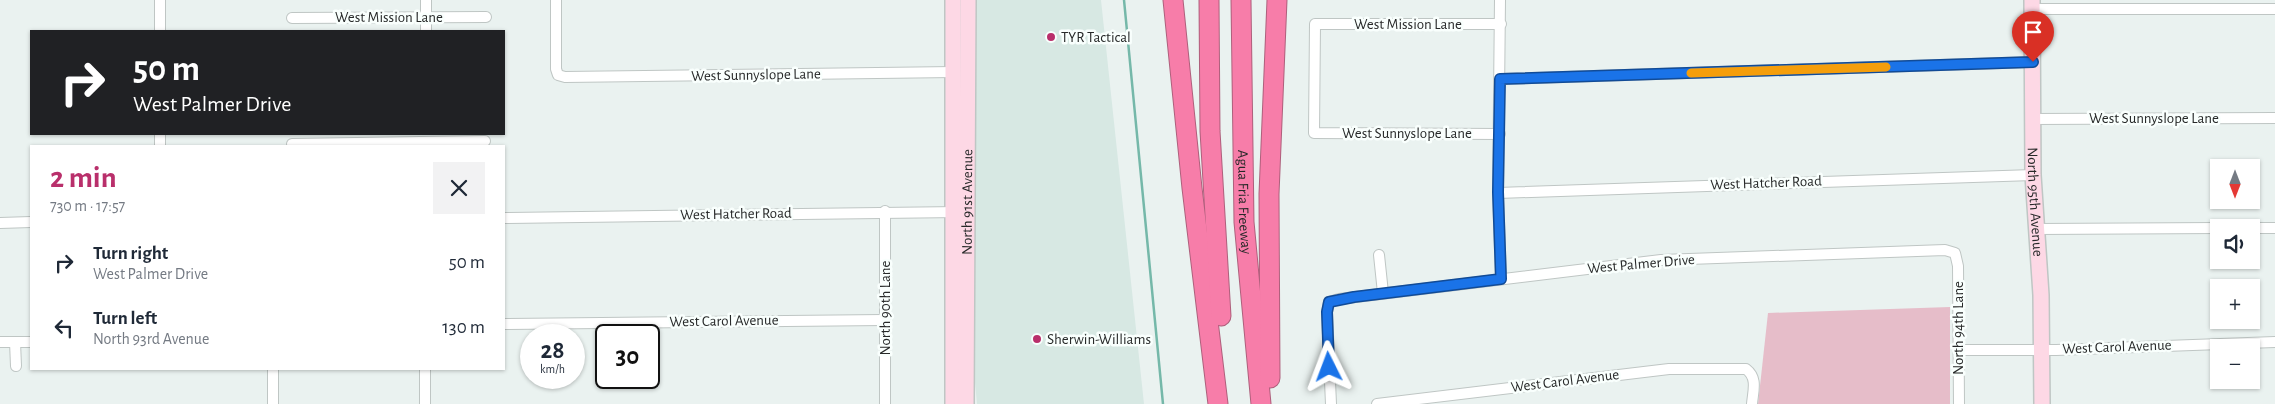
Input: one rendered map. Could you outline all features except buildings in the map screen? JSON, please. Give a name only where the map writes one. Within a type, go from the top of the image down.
[{"type":"highway","points":[[1173,0],[1192,188],[1218,404]]},
{"type":"highway","name":"Agua Fria Freeway","points":[[1209,0],[1210,131],[1216,240],[1229,404]]},
{"type":"highway","name":"Agua Fria Freeway","points":[[1241,0],[1244,222],[1261,404]]},
{"type":"highway","points":[[1272,404],[1268,327],[1269,194],[1277,0]]},
{"type":"main road","name":"North 91st Avenue","points":[[954,0],[961,72]]},
{"type":"main road","name":"North 91st Avenue","points":[[966,404],[960,368],[960,212],[961,72],[968,0]]},
{"type":"main road","name":"North 95th Avenue","points":[[2032,5],[2033,175],[2042,350],[2042,404]]},
{"type":"main road","name":"North 91st Avenue","points":[[952,404],[960,368]]},
{"type":"street","points":[[160,0],[160,30]]},
{"type":"street","points":[[426,0],[426,30]]},
{"type":"street","name":"West Sunnyslope Lane","points":[[556,0],[556,69],[558,75],[565,77],[961,72]]},
{"type":"street","points":[[1500,0],[1498,192],[1501,279]]},
{"type":"street","points":[[2032,5],[2238,4],[2275,9]]},
{"type":"street","name":"West Mission Lane","points":[[292,18],[486,17]]},
{"type":"street","name":"West Mission Lane","points":[[1314,133],[1314,24],[1501,24]]},
{"type":"street","points":[[1500,79],[2033,62]]},
{"type":"street","name":"West Sunnyslope Lane","points":[[2033,119],[2275,118]]},
{"type":"street","name":"West Sunnyslope Lane","points":[[1314,133],[1500,134]]},
{"type":"street","points":[[292,144],[485,141]]},
{"type":"street","name":"West Hatcher Road","points":[[1498,192],[2033,175]]},
{"type":"street","name":"North 90th Lane","points":[[885,212],[885,404]]},
{"type":"street","name":"West Hatcher Road","points":[[505,218],[960,212]]},
{"type":"street","points":[[0,223],[30,222]]},
{"type":"street","points":[[2037,229],[2210,228]]},
{"type":"street","points":[[2260,228],[2275,228]]},
{"type":"street","name":"West Palmer Drive","points":[[1331,404],[1327,312],[1329,302],[1339,299],[1672,259],[1945,250],[1955,253]]},
{"type":"street","name":"North 94th Lane","points":[[1955,253],[1958,266],[1959,404]]},
{"type":"street","points":[[1379,255],[1383,293]]},
{"type":"street","name":"West Carol Avenue","points":[[505,324],[884,320]]},
{"type":"street","points":[[0,342],[30,342]]},
{"type":"street","points":[[15,342],[16,366]]},
{"type":"street","name":"West Carol Avenue","points":[[1958,350],[2042,350],[2275,342]]},
{"type":"street","name":"West Carol Avenue","points":[[1377,404],[1670,369],[1746,369],[1752,374],[1755,381],[1752,404]]},
{"type":"street","points":[[273,370],[273,404]]},
{"type":"street","points":[[425,370],[425,404]]},
{"type":"shaded area","points":[[974,0],[1101,0],[1144,404],[977,404],[972,350]]},
{"type":"shaded area","points":[[1950,307],[1950,404],[1758,404],[1768,313]]},
{"type":"waterway","points":[[1124,0],[1163,404]]},
{"type":"slow traffic","points":[[1691,73],[1886,67]]},
{"type":"place","name":"TYR Tactical","points":[[1051,37]]},
{"type":"place","name":"Sherwin-Williams","points":[[1037,339]]},
{"type":"route","points":[[1329,367],[1327,312],[1329,302],[1339,299],[1501,279],[1498,192],[1500,79],[2033,62]]}]
